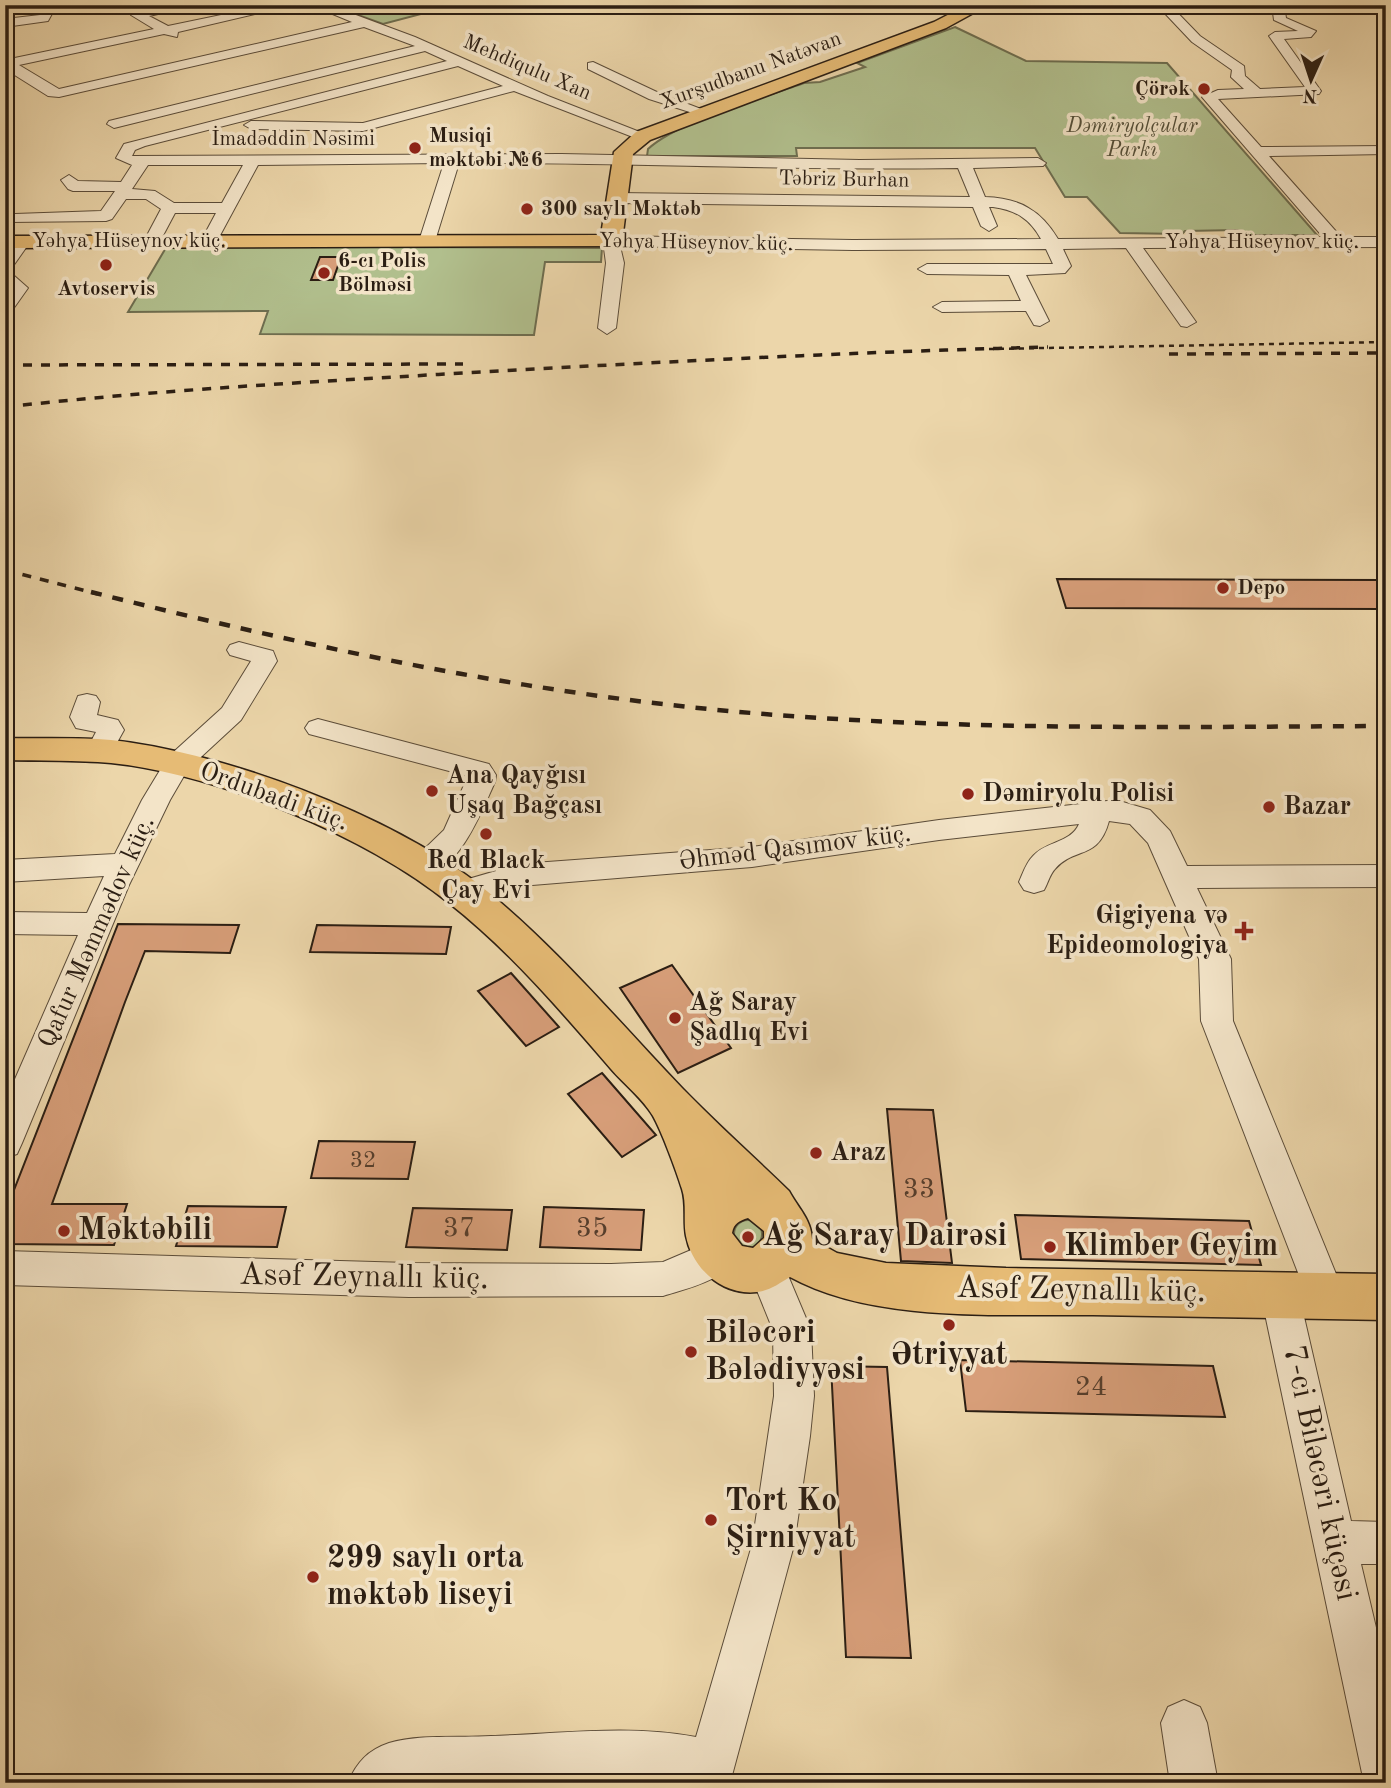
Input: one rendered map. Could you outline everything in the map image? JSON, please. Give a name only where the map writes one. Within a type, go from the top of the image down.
[{"type":"main road","name":"Xurşudbanu Natəvan","points":[[622,160],[624,152],[643,136],[927,30],[980,5]]},
{"type":"main road","points":[[611,241],[622,160]]},
{"type":"main road","name":"Yəhya Hüseynov küç.","points":[[14,242],[611,241]]},
{"type":"main road","name":"Ordubadi küç.","points":[[5,749],[99,751],[178,763],[229,777],[309,807],[393,846],[462,892],[510,934],[668,1103]]},
{"type":"main road","points":[[668,1103],[706,1191],[713,1239],[725,1263],[746,1269],[774,1240]]},
{"type":"main road","points":[[668,1103],[774,1240]]},
{"type":"main road","points":[[713,1239],[724,1204],[748,1198],[774,1240]]},
{"type":"main road","name":"Asəf Zeynallı küç.","points":[[774,1240],[829,1273],[886,1286],[1006,1292],[1386,1297]]},
{"type":"street","points":[[184,40],[134,20],[136,15],[192,5]]},
{"type":"street","points":[[5,64],[287,5]]},
{"type":"street","name":"Mehdiqulu Xan","points":[[317,5],[396,34],[622,131],[643,136]]},
{"type":"street","points":[[1163,5],[1196,39],[1239,69],[1238,77],[1257,93]]},
{"type":"street","points":[[1278,5],[1280,20],[1310,31],[1307,34],[1275,36],[1314,91],[1218,94],[1209,97],[1336,242]]},
{"type":"street","points":[[1314,5],[1386,8]]},
{"type":"street","points":[[5,23],[44,18],[48,10]]},
{"type":"street","points":[[310,18],[336,12]]},
{"type":"street","points":[[5,64],[39,78],[53,93],[71,96],[219,57],[365,23]]},
{"type":"street","points":[[370,40],[396,34]]},
{"type":"street","points":[[114,124],[427,47]]},
{"type":"street","points":[[201,48],[237,66]]},
{"type":"street","points":[[15,219],[106,216],[137,161],[122,158],[129,147],[458,62]]},
{"type":"street","points":[[593,66],[654,96],[702,112]]},
{"type":"street","points":[[255,75],[308,101]]},
{"type":"street","points":[[228,121],[246,125],[363,127],[515,87]]},
{"type":"street","points":[[356,159],[365,131],[363,127]]},
{"type":"street","points":[[1255,152],[1386,150]]},
{"type":"street","points":[[427,241],[453,159]]},
{"type":"street","points":[[209,241],[253,160]]},
{"type":"street","name":"İmadəddin Nəsimi","points":[[137,161],[622,160],[867,183]]},
{"type":"street","points":[[964,163],[989,226]]},
{"type":"street","points":[[867,183],[964,163],[1038,163]]},
{"type":"street","points":[[69,180],[72,186],[149,194],[170,208],[227,208]]},
{"type":"street","name":"Təbriz Burhan","points":[[616,198],[867,183],[1004,203],[1030,210],[1052,243]]},
{"type":"street","points":[[152,242],[170,208]]},
{"type":"street","points":[[607,328],[615,263],[611,241]]},
{"type":"street","name":"Yəhya Hüseynov küç.","points":[[611,241],[853,245],[1386,242]]},
{"type":"street","points":[[5,265],[14,242]]},
{"type":"street","points":[[927,269],[1062,268],[1052,243]]},
{"type":"street","points":[[1130,243],[1187,322]]},
{"type":"street","points":[[942,307],[1036,314],[1015,270]]},
{"type":"street","points":[[5,277],[19,288],[5,307]]},
{"type":"street","name":"Qafur Məmmədov küç.","points":[[5,1143],[98,924],[156,800],[178,763],[232,714],[264,661],[264,656],[239,650]]},
{"type":"street","points":[[87,702],[83,717],[85,722],[109,726],[111,730],[99,751]]},
{"type":"street","points":[[318,727],[479,770],[482,775],[481,782],[462,827],[425,865]]},
{"type":"street","points":[[1034,882],[1042,864],[1053,856],[1084,843],[1093,830],[1097,811]]},
{"type":"street","name":"Əhməd Qasımov küç.","points":[[462,892],[520,875],[752,857],[1097,811],[1129,811]]},
{"type":"street","name":"7-ci Biləcəri küçəsi","points":[[1129,811],[1148,823],[1160,838],[1215,959],[1218,976],[1214,994],[1217,1021],[1303,1296],[1333,1542],[1386,1773]]},
{"type":"street","points":[[5,871],[125,864]]},
{"type":"street","points":[[1177,877],[1386,876]]},
{"type":"street","points":[[5,923],[98,924]]},
{"type":"street","name":"Asəf Zeynallı küç.","points":[[5,1268],[396,1280],[611,1282],[663,1279],[690,1271],[713,1239]]},
{"type":"street","points":[[372,1783],[389,1768],[409,1763],[633,1755],[673,1756],[708,1773],[757,1610],[773,1545],[790,1436],[794,1396],[792,1330],[774,1240]]},
{"type":"street","points":[[1333,1542],[1386,1543]]},
{"type":"street","points":[[1184,1723],[1194,1783]]},
{"type":"green space","points":[[330,5],[455,5],[383,24]]},
{"type":"green space","name":"Dəmiryolçular Parkı","points":[[955,27],[1026,61],[1167,63],[1317,235],[1250,235],[1237,230],[1185,231],[1182,234],[1120,233],[1087,197],[1065,197],[1035,148],[796,148],[797,156],[647,156],[648,149],[662,139],[700,120],[804,83],[820,82],[865,67],[857,63]]},
{"type":"green space","points":[[167,246],[602,248],[601,262],[545,262],[534,335],[260,334],[268,311],[128,312]]},
{"type":"green space","name":"Ağ Saray Dairəsi","points":[[748,1220],[758,1224],[762,1234],[758,1244],[748,1248],[738,1244],[734,1234],[738,1224]]},
{"type":"building","name":"6-cı Polis Bölməsi","points":[[320,257],[341,257],[333,280],[311,280]]},
{"type":"building","name":"Depo","points":[[1057,579],[1386,580],[1386,609],[1066,608]]},
{"type":"building","points":[[118,924],[239,925],[230,953],[145,951],[125,1002],[52,1204],[127,1204],[114,1245],[5,1244],[5,1213]]},
{"type":"building","points":[[317,925],[451,927],[446,954],[310,952]]},
{"type":"building","name":"Ağ Saray Şadlıq Evi","points":[[672,965],[731,1048],[678,1073],[620,988]]},
{"type":"building","points":[[511,973],[559,1027],[526,1046],[478,991]]},
{"type":"building","points":[[602,1073],[656,1135],[622,1157],[568,1094]]},
{"type":"building","points":[[887,1109],[933,1110],[952,1263],[901,1261]]},
{"type":"building","points":[[319,1141],[415,1142],[408,1179],[311,1178]]},
{"type":"building","points":[[188,1206],[286,1207],[277,1247],[176,1246]]},
{"type":"building","points":[[544,1207],[644,1210],[641,1250],[540,1247]]},
{"type":"building","points":[[413,1208],[512,1210],[507,1250],[406,1247]]},
{"type":"building","points":[[1015,1215],[1249,1221],[1261,1265],[1021,1259]]},
{"type":"building","points":[[960,1360],[1213,1366],[1225,1417],[966,1411]]},
{"type":"building","points":[[831,1366],[887,1367],[911,1658],[846,1657]]},
{"type":"railway","points":[[990,349],[1386,342]]},
{"type":"railway","points":[[990,349],[1048,347]]},
{"type":"railway","points":[[5,407],[291,383],[755,358],[990,349]]},
{"type":"railway","points":[[1169,354],[1386,353]]},
{"type":"railway","points":[[5,365],[463,364]]},
{"type":"railway","points":[[5,570],[98,594]]},
{"type":"railway","points":[[91,592],[328,648],[488,679],[729,711],[975,725],[1386,726]]},
{"type":"place","name":"Çörək","points":[[1204,89]]},
{"type":"place","name":"Musiqi məktəbi №6","points":[[415,148]]},
{"type":"place","name":"300 saylı Məktəb","points":[[527,209]]},
{"type":"place","name":"Avtoservis","points":[[106,265]]},
{"type":"place","name":"6-cı Polis Bölməsi","points":[[324,273]]},
{"type":"place","name":"Depo","points":[[1223,588]]},
{"type":"place","name":"Ana Qayğısı Uşaq Bağçası","points":[[432,791]]},
{"type":"place","name":"Dəmiryolu Polisi","points":[[968,794]]},
{"type":"place","name":"Bazar","points":[[1269,807]]},
{"type":"place","name":"Red Black Çay Evi","points":[[486,834]]},
{"type":"place","name":"Gigiyena və Epideomologiya","points":[[1244,931]]},
{"type":"place","name":"Ağ Saray Şadlıq Evi","points":[[675,1018]]},
{"type":"place","name":"Araz","points":[[816,1153]]},
{"type":"place","name":"Məktəbili","points":[[64,1231]]},
{"type":"place","name":"Ağ Saray Dairəsi","points":[[748,1237]]},
{"type":"place","name":"Klimber Geyim","points":[[1050,1247]]},
{"type":"place","name":"Ətriyyat","points":[[949,1325]]},
{"type":"place","name":"Biləcəri Bələdiyyəsi","points":[[691,1352]]},
{"type":"place","name":"Tort Ko Şirniyyat","points":[[711,1520]]},
{"type":"place","name":"299 saylı orta məktəb liseyi","points":[[313,1577]]}]
